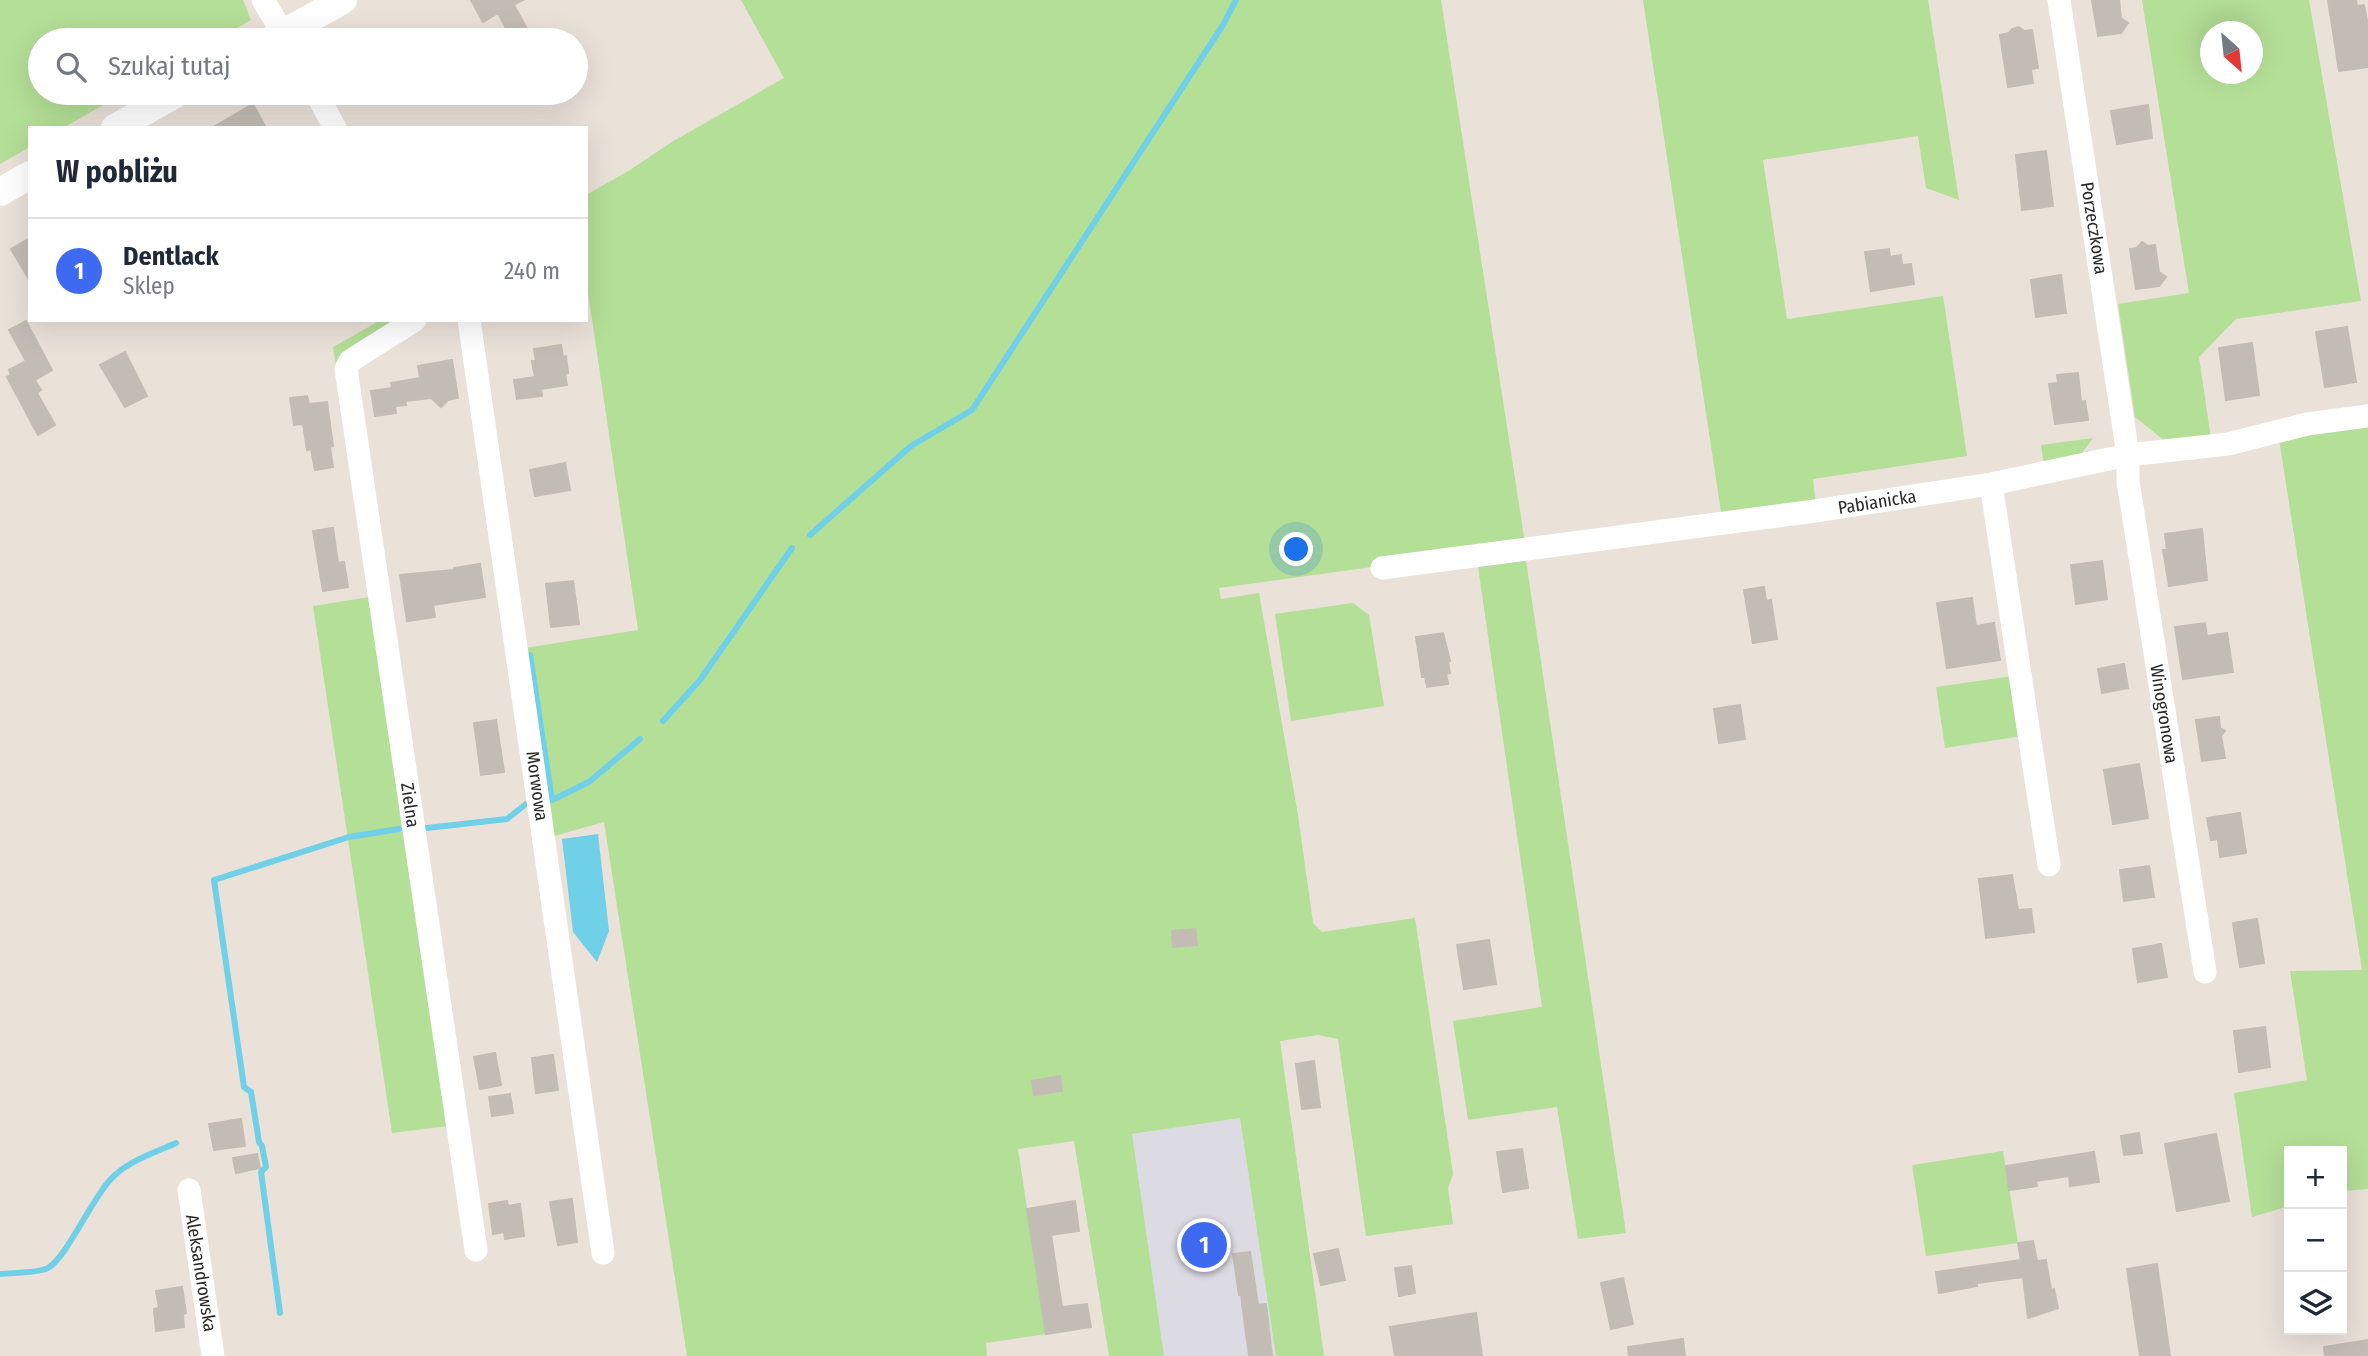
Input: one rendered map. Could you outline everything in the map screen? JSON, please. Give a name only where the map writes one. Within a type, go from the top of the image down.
[{"type":"street","points":[[263,0],[276,28]]},
{"type":"street","points":[[297,28],[343,0]]},
{"type":"street","name":"Porzeczkowa","points":[[2059,0],[2128,456]]},
{"type":"street","points":[[119,126],[156,105]]},
{"type":"street","points":[[323,105],[334,126]]},
{"type":"street","points":[[0,192],[28,176]]},
{"type":"street","name":"Zielna","points":[[412,322],[350,361],[346,369],[476,1250]]},
{"type":"street","name":"Morwowa","points":[[469,322],[603,1253]]},
{"type":"street","name":"Pabianicka","points":[[1382,568],[1815,512],[1991,484],[2128,456],[2228,444],[2307,424],[2368,416]]},
{"type":"street","name":"Winogronowa","points":[[2128,456],[2128,481],[2205,972]]},
{"type":"street","points":[[1991,484],[2049,864]]},
{"type":"street","name":"Aleksandrowska","points":[[188,1190],[213,1356]]},
{"type":"shaded area","points":[[1240,1118],[1276,1356],[1164,1356],[1132,1134]]},
{"type":"green space","points":[[0,0],[243,0],[251,20],[237,28],[28,28],[28,105],[103,105],[66,126],[28,126],[28,148],[0,164]]},
{"type":"green space","points":[[741,0],[1441,0],[1525,543],[1219,588],[1221,599],[1259,593],[1298,815],[1313,923],[1322,932],[1415,918],[1453,1174],[1448,1188],[1453,1224],[1366,1236],[1338,1039],[1318,1035],[1280,1041],[1324,1356],[1276,1356],[1240,1118],[1132,1134],[1164,1356],[1109,1356],[1074,1141],[1018,1149],[1046,1334],[986,1343],[987,1356],[687,1356],[604,822],[554,836],[525,648],[638,630],[588,292],[588,194],[784,78]]},
{"type":"green space","points":[[1643,0],[1928,0],[1959,200],[1926,188],[1918,136],[1763,160],[1787,319],[1943,296],[1967,456],[1813,479],[1816,506],[1722,518]]},
{"type":"green space","points":[[2142,0],[2309,0],[2361,301],[2236,319],[2199,357],[2211,439],[2171,446],[2135,417],[2118,304],[2189,293]]},
{"type":"green space","points":[[377,322],[412,322],[337,374],[333,347]]},
{"type":"green space","points":[[2368,424],[2368,1189],[2347,1191],[2347,1146],[2284,1146],[2284,1207],[2252,1217],[2234,1093],[2307,1080],[2290,971],[2362,970],[2279,439]]},
{"type":"green space","points":[[2093,438],[2076,461],[2044,466],[2041,445]]},
{"type":"green space","points":[[1525,554],[1626,1233],[1578,1239],[1557,1107],[1468,1120],[1453,1021],[1542,1007],[1477,560]]},
{"type":"green space","points":[[370,597],[448,1126],[392,1133],[313,606]]},
{"type":"green space","points":[[1353,603],[1369,615],[1384,706],[1291,721],[1275,614]]},
{"type":"green space","points":[[2013,676],[2022,736],[1945,748],[1936,687]]},
{"type":"green space","points":[[2003,1151],[2018,1243],[1926,1256],[1912,1165]]},
{"type":"water","points":[[598,834],[609,931],[597,962],[573,932],[562,839]]},
{"type":"building","points":[[471,0],[523,0],[514,5],[526,28],[506,28],[498,13],[483,22]]},
{"type":"building","points":[[2092,0],[2119,0],[2121,18],[2128,23],[2121,33],[2098,36]]},
{"type":"building","points":[[2328,0],[2356,0],[2357,6],[2364,5],[2368,26],[2368,67],[2339,71]]},
{"type":"building","points":[[2019,27],[2024,31],[2032,30],[2038,68],[2031,69],[2033,83],[2008,87],[2000,35]]},
{"type":"building","points":[[254,105],[265,126],[215,126]]},
{"type":"building","points":[[2148,105],[2152,138],[2117,144],[2111,111]]},
{"type":"building","points":[[2046,151],[2053,206],[2022,210],[2016,155]]},
{"type":"building","points":[[28,239],[28,278],[11,249]]},
{"type":"building","points":[[2142,242],[2148,246],[2155,245],[2159,272],[2166,277],[2159,286],[2136,289],[2130,249],[2137,248]]},
{"type":"building","points":[[1889,249],[1890,257],[1901,255],[1902,265],[1911,264],[1914,284],[1871,291],[1865,252]]},
{"type":"building","points":[[2061,275],[2066,313],[2036,317],[2031,280]]},
{"type":"building","points":[[26,321],[52,370],[35,380],[41,390],[37,393],[55,425],[38,435],[7,377],[11,375],[9,370],[26,361],[9,330]]},
{"type":"building","points":[[2347,327],[2356,382],[2325,387],[2316,332]]},
{"type":"building","points":[[2252,343],[2259,395],[2226,400],[2219,348]]},
{"type":"building","points":[[561,345],[563,357],[566,356],[567,385],[541,389],[542,396],[517,399],[514,380],[535,377],[532,361],[536,361],[534,349]]},
{"type":"building","points":[[125,352],[147,396],[125,407],[100,365]]},
{"type":"building","points":[[452,360],[458,398],[448,400],[441,407],[431,398],[405,401],[406,405],[395,406],[396,413],[375,416],[371,391],[392,388],[391,383],[420,378],[418,366]]},
{"type":"building","points":[[2078,373],[2081,402],[2085,401],[2088,420],[2055,424],[2049,384],[2058,383],[2057,375]]},
{"type":"building","points":[[307,396],[309,404],[327,402],[333,467],[315,470],[311,449],[307,450],[303,424],[294,425],[290,398]]},
{"type":"building","points":[[565,463],[570,490],[535,496],[530,470]]},
{"type":"building","points":[[333,528],[338,563],[344,562],[348,587],[323,591],[313,531]]},
{"type":"building","points":[[2202,529],[2207,580],[2169,586],[2163,550],[2167,550],[2165,534]]},
{"type":"building","points":[[2102,561],[2107,599],[2076,604],[2071,565]]},
{"type":"building","points":[[480,564],[485,597],[433,605],[435,617],[407,621],[400,575],[454,570]]},
{"type":"building","points":[[573,581],[579,624],[551,627],[546,584]]},
{"type":"building","points":[[1764,587],[1766,601],[1771,600],[1777,639],[1753,643],[1744,590]]},
{"type":"building","points":[[1972,598],[1976,626],[1994,623],[2000,660],[1947,668],[1937,603]]},
{"type":"building","points":[[2205,623],[2207,636],[2227,633],[2233,672],[2183,679],[2175,627]]},
{"type":"building","points":[[1443,633],[1450,661],[1450,673],[1446,674],[1448,684],[1427,687],[1425,677],[1422,677],[1416,637]]},
{"type":"building","points":[[2124,664],[2128,688],[2102,693],[2098,669]]},
{"type":"building","points":[[1740,705],[1745,739],[1719,743],[1714,709]]},
{"type":"building","points":[[2219,717],[2220,728],[2225,731],[2221,736],[2225,758],[2202,761],[2196,720]]},
{"type":"building","points":[[496,720],[504,772],[481,775],[474,723]]},
{"type":"building","points":[[2139,764],[2148,818],[2113,824],[2104,770]]},
{"type":"building","points":[[2240,813],[2246,853],[2220,857],[2218,839],[2211,840],[2207,818]]},
{"type":"building","points":[[2149,866],[2154,897],[2124,901],[2120,870]]},
{"type":"building","points":[[2012,875],[2018,910],[2031,909],[2034,932],[1986,938],[1979,879]]},
{"type":"building","points":[[2257,919],[2264,963],[2240,967],[2233,923]]},
{"type":"building","points":[[1195,929],[1197,945],[1173,947],[1172,931]]},
{"type":"building","points":[[1489,940],[1496,984],[1464,989],[1457,945]]},
{"type":"building","points":[[2161,944],[2167,977],[2138,982],[2133,949]]},
{"type":"building","points":[[2265,1027],[2270,1067],[2239,1072],[2234,1031]]},
{"type":"building","points":[[495,1053],[501,1085],[480,1089],[474,1057]]},
{"type":"building","points":[[553,1055],[558,1090],[536,1093],[532,1058]]},
{"type":"building","points":[[1314,1061],[1320,1107],[1302,1109],[1296,1064]]},
{"type":"building","points":[[1060,1076],[1062,1091],[1034,1095],[1032,1081]]},
{"type":"building","points":[[510,1094],[513,1113],[492,1116],[489,1097]]},
{"type":"building","points":[[241,1119],[245,1146],[214,1150],[209,1124]]},
{"type":"building","points":[[2139,1133],[2142,1153],[2124,1155],[2121,1136]]},
{"type":"building","points":[[2216,1134],[2229,1201],[2177,1211],[2165,1144]]},
{"type":"building","points":[[1522,1149],[1528,1188],[1503,1192],[1497,1152]]},
{"type":"building","points":[[2094,1152],[2099,1182],[2070,1186],[2069,1176],[2036,1181],[2037,1186],[2009,1190],[2006,1166]]},
{"type":"building","points":[[257,1154],[260,1168],[236,1173],[233,1158]]},
{"type":"building","points":[[572,1199],[577,1242],[558,1245],[550,1202]]},
{"type":"building","points":[[507,1201],[508,1206],[520,1204],[524,1236],[505,1239],[504,1232],[493,1234],[489,1204]]},
{"type":"building","points":[[1075,1201],[1079,1231],[1051,1235],[1062,1307],[1087,1304],[1091,1327],[1046,1334],[1027,1209]]},
{"type":"building","points":[[2033,1241],[2037,1261],[2046,1260],[2051,1290],[2054,1289],[2058,1308],[2028,1318],[2023,1277],[1977,1283],[1977,1286],[1939,1293],[1936,1272],[2021,1260],[2018,1243]]},
{"type":"building","points":[[1338,1249],[1345,1280],[1321,1285],[1314,1254]]},
{"type":"building","points":[[1250,1252],[1258,1305],[1266,1304],[1272,1356],[1249,1356],[1233,1254]]},
{"type":"building","points":[[2157,1264],[2170,1356],[2140,1356],[2127,1269]]},
{"type":"building","points":[[1411,1266],[1415,1293],[1399,1296],[1395,1268]]},
{"type":"building","points":[[1623,1278],[1633,1324],[1611,1329],[1601,1283]]},
{"type":"building","points":[[182,1287],[186,1313],[183,1314],[184,1327],[156,1331],[154,1309],[159,1308],[156,1291]]},
{"type":"building","points":[[1476,1313],[1482,1356],[1395,1356],[1390,1327]]},
{"type":"building","points":[[1683,1339],[1685,1356],[1629,1356],[1628,1347]]},
{"type":"building","points":[[2368,1340],[2368,1356],[2325,1356],[2324,1347]]},
{"type":"waterway","points":[[810,535],[911,446],[972,410],[1223,25],[1236,0]]},
{"type":"waterway","points":[[663,721],[700,680],[792,548]]},
{"type":"waterway","points":[[530,655],[552,800],[589,782],[640,739]]},
{"type":"waterway","points":[[427,828],[507,819],[526,804]]},
{"type":"waterway","points":[[280,1313],[261,1172],[266,1167],[251,1092],[244,1087],[214,880],[349,837],[399,829]]},
{"type":"waterway","points":[[0,1274],[48,1268],[63,1253],[95,1200],[117,1173],[176,1143]]},
{"type":"place","name":"Dentlack","points":[[1204,1245]]}]
